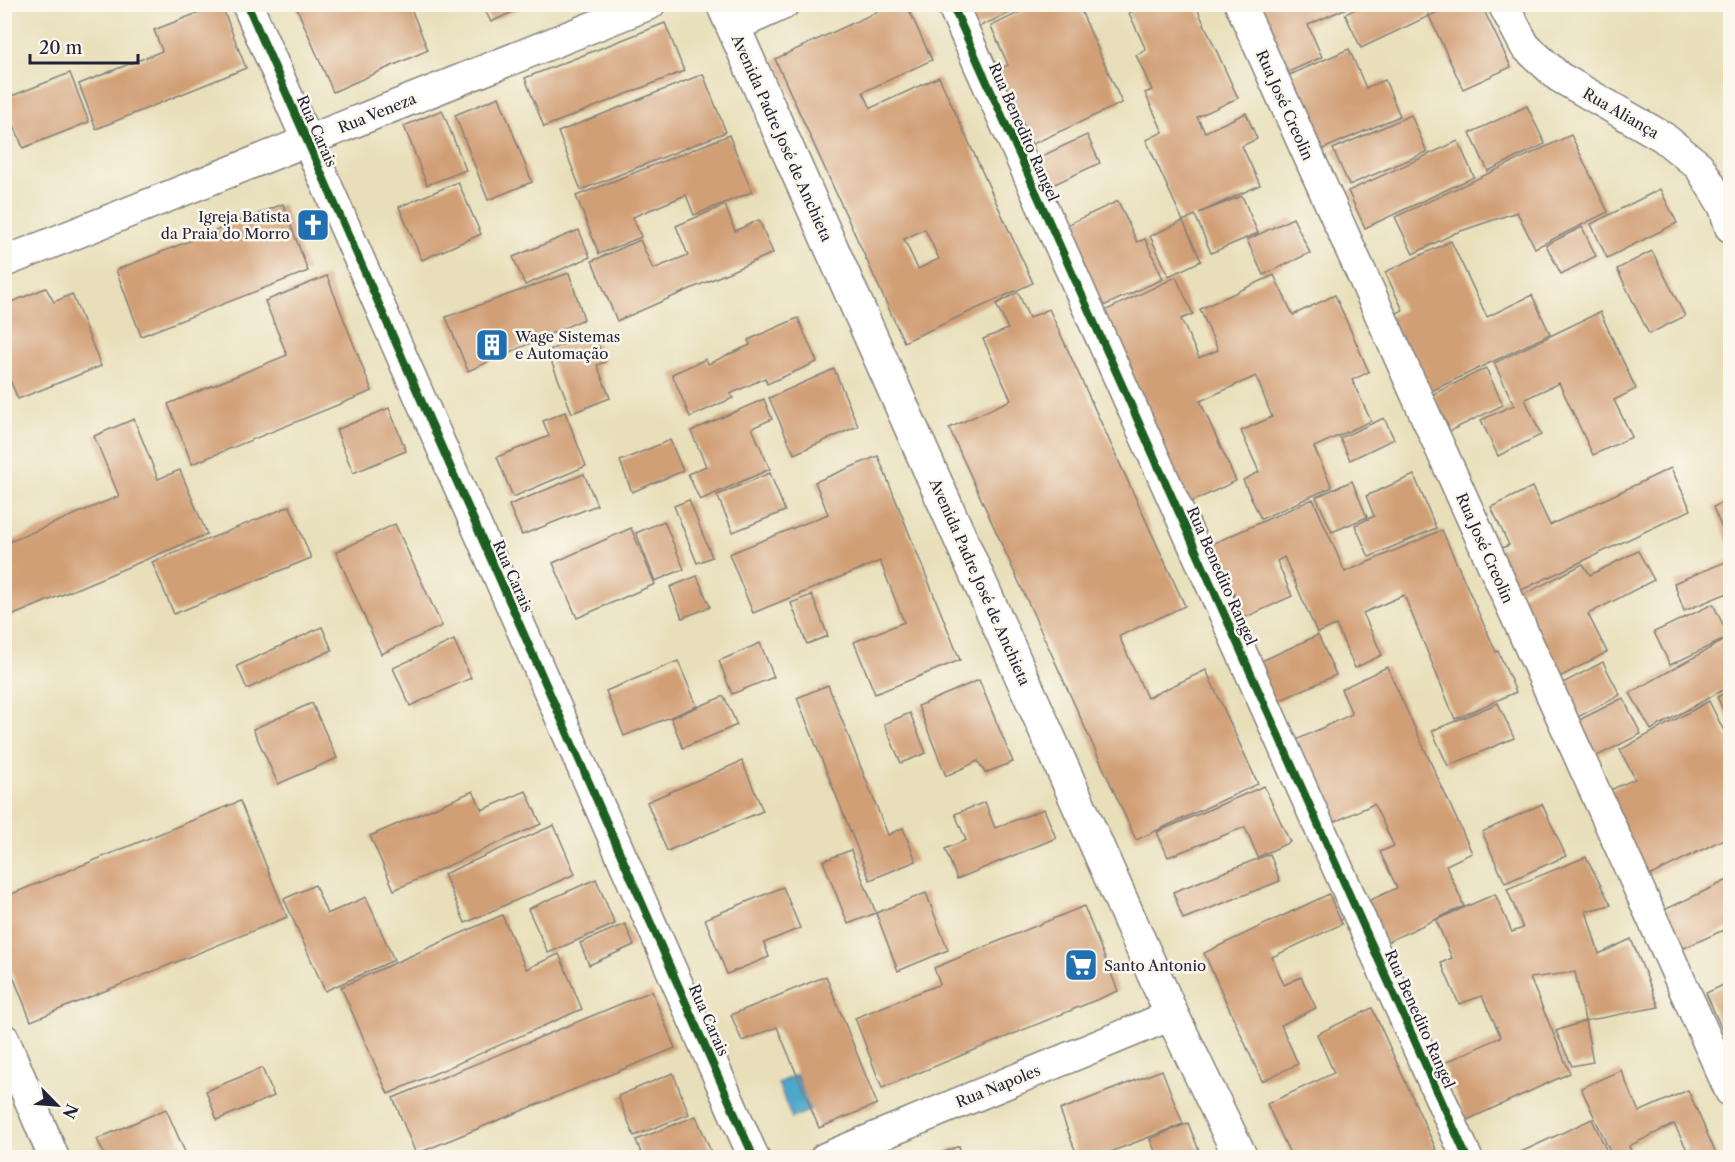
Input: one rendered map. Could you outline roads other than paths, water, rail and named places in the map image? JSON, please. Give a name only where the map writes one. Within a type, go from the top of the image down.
[{"type":"main road","name":"Avenida Padre José de Anchieta","points":[[728,16],[1172,1015],[1241,1158]]},
{"type":"street","name":"Rua Carais","points":[[247,4],[754,1158]]},
{"type":"street","name":"Rua Veneza","points":[[4,262],[650,4]]},
{"type":"street","points":[[728,16],[784,4]]},
{"type":"street","name":"Rua Benedito Rangel","points":[[952,4],[1467,1158]]},
{"type":"street","name":"Rua José Creolin","points":[[1240,4],[1731,1091]]},
{"type":"street","name":"Rua Aliança","points":[[1503,4],[1525,46],[1559,77],[1663,137],[1699,166],[1724,207],[1731,227]]},
{"type":"street","name":"Rua Napoles","points":[[825,1158],[1172,1015]]},
{"type":"street","points":[[4,1040],[54,1158]]},
{"type":"water","points":[[796,1075],[810,1110],[792,1118],[778,1083]]},
{"type":"place","name":"Igreja Batista da Praia do Morro","points":[[313,225]]},
{"type":"place","name":"Wage Sistemas e Automação","points":[[492,345]]},
{"type":"place","name":"Santo Antonio","points":[[1081,965]]}]
